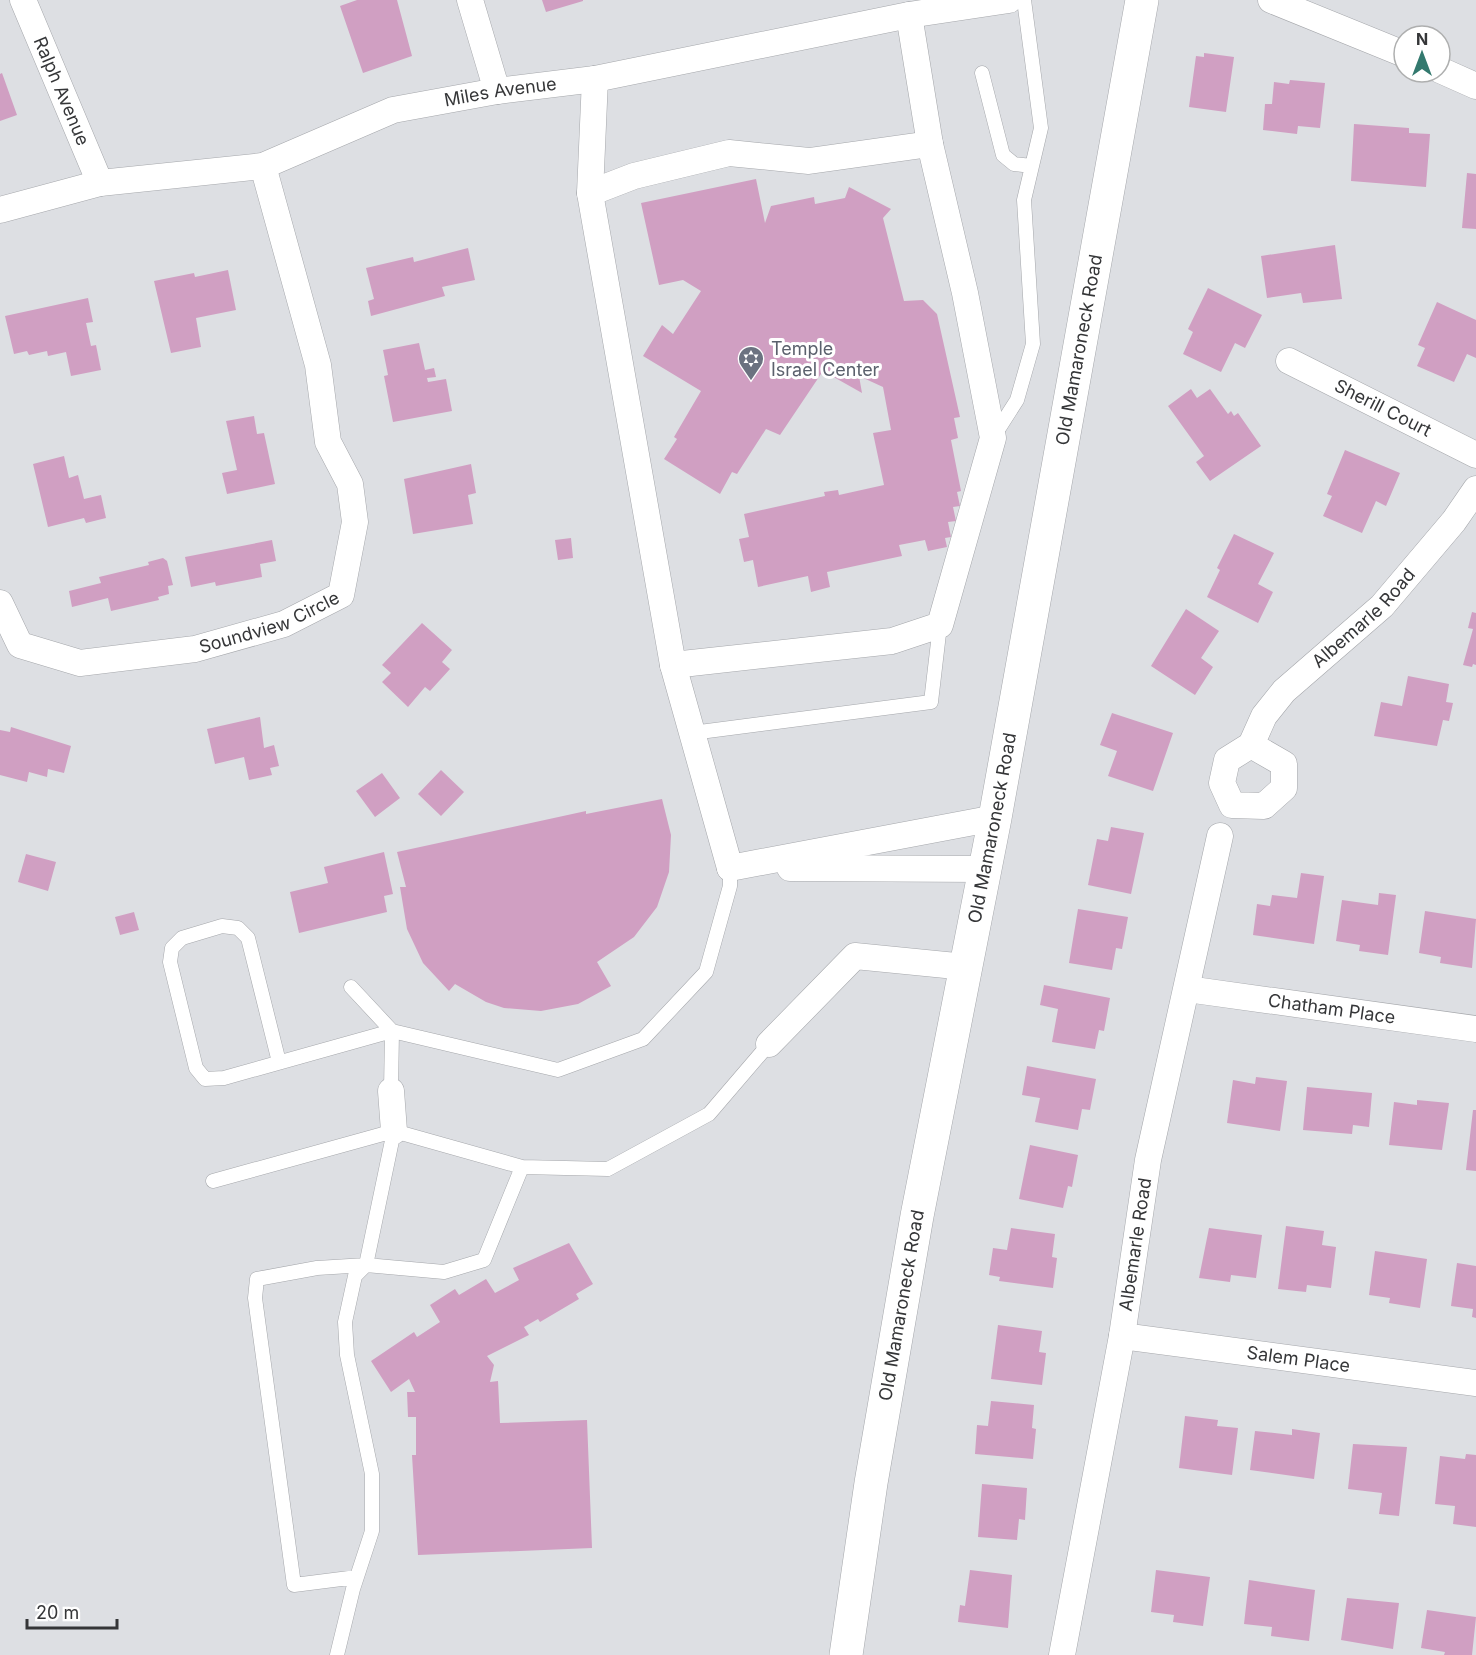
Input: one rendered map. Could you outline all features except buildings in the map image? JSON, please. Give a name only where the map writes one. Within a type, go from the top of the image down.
[{"type":"main road","name":"Old Mamaroneck Road","points":[[846,1655],[871,1483],[917,1216],[995,818],[1142,0]]},
{"type":"street","name":"Ralph Avenue","points":[[23,0],[100,183]]},
{"type":"street","points":[[470,0],[496,91]]},
{"type":"street","name":"Miles Avenue","points":[[0,210],[100,183],[263,166],[393,111],[496,91],[595,79],[909,15],[1009,0]]},
{"type":"street","points":[[1271,0],[1392,49]]},
{"type":"street","points":[[673,665],[892,641],[940,625],[993,438],[965,293],[930,144],[909,15]]},
{"type":"street","points":[[1452,75],[1476,86]]},
{"type":"street","points":[[595,79],[590,193],[673,665],[730,868]]},
{"type":"street","points":[[590,193],[634,176],[729,153],[809,161],[930,144]]},
{"type":"street","name":"Soundview Circle","points":[[0,603],[20,645],[80,663],[195,649],[284,624],[341,596],[355,522],[350,484],[328,442],[318,365],[263,166]]},
{"type":"street","name":"Sherill Court","points":[[1289,361],[1476,455]]},
{"type":"street","name":"Albemarle Road","points":[[1251,745],[1264,716],[1284,692],[1382,606],[1454,521],[1476,489]]},
{"type":"street","points":[[730,868],[995,818]]},
{"type":"street","name":"Albemarle Road","points":[[1062,1655],[1122,1336],[1148,1160],[1220,836]]},
{"type":"street","points":[[730,868],[985,869]]},
{"type":"street","points":[[769,1044],[855,956],[966,967]]},
{"type":"street","name":"Chatham Place","points":[[1187,988],[1476,1029]]},
{"type":"street","points":[[392,1090],[394,1131]]},
{"type":"street","name":"Salem Place","points":[[1122,1336],[1476,1383]]},
{"type":"lane","points":[[993,438],[1017,400],[1033,344],[1024,200],[1041,128],[1024,0]]},
{"type":"lane","points":[[982,73],[1003,155],[1014,164],[1032,166]]},
{"type":"lane","points":[[692,733],[931,702],[940,625]]},
{"type":"lane","points":[[279,1062],[248,938],[238,928],[222,926],[182,938],[172,948],[170,962],[196,1068],[204,1079],[224,1078],[392,1031],[558,1070],[644,1039],[706,972],[730,886],[730,868]]},
{"type":"lane","points":[[351,987],[392,1031],[392,1090]]},
{"type":"lane","points":[[213,1180],[394,1131],[522,1167],[608,1169],[709,1114],[769,1044]]},
{"type":"lane","points":[[337,1655],[355,1583],[372,1531],[372,1473],[347,1355],[345,1322],[355,1276],[366,1265],[394,1131]]},
{"type":"lane","points":[[355,1583],[294,1585],[255,1298],[257,1279],[317,1268],[366,1265],[444,1272],[484,1260],[522,1167]]},
{"type":"place","name":"Temple Israel Center","points":[[751,382]]}]
